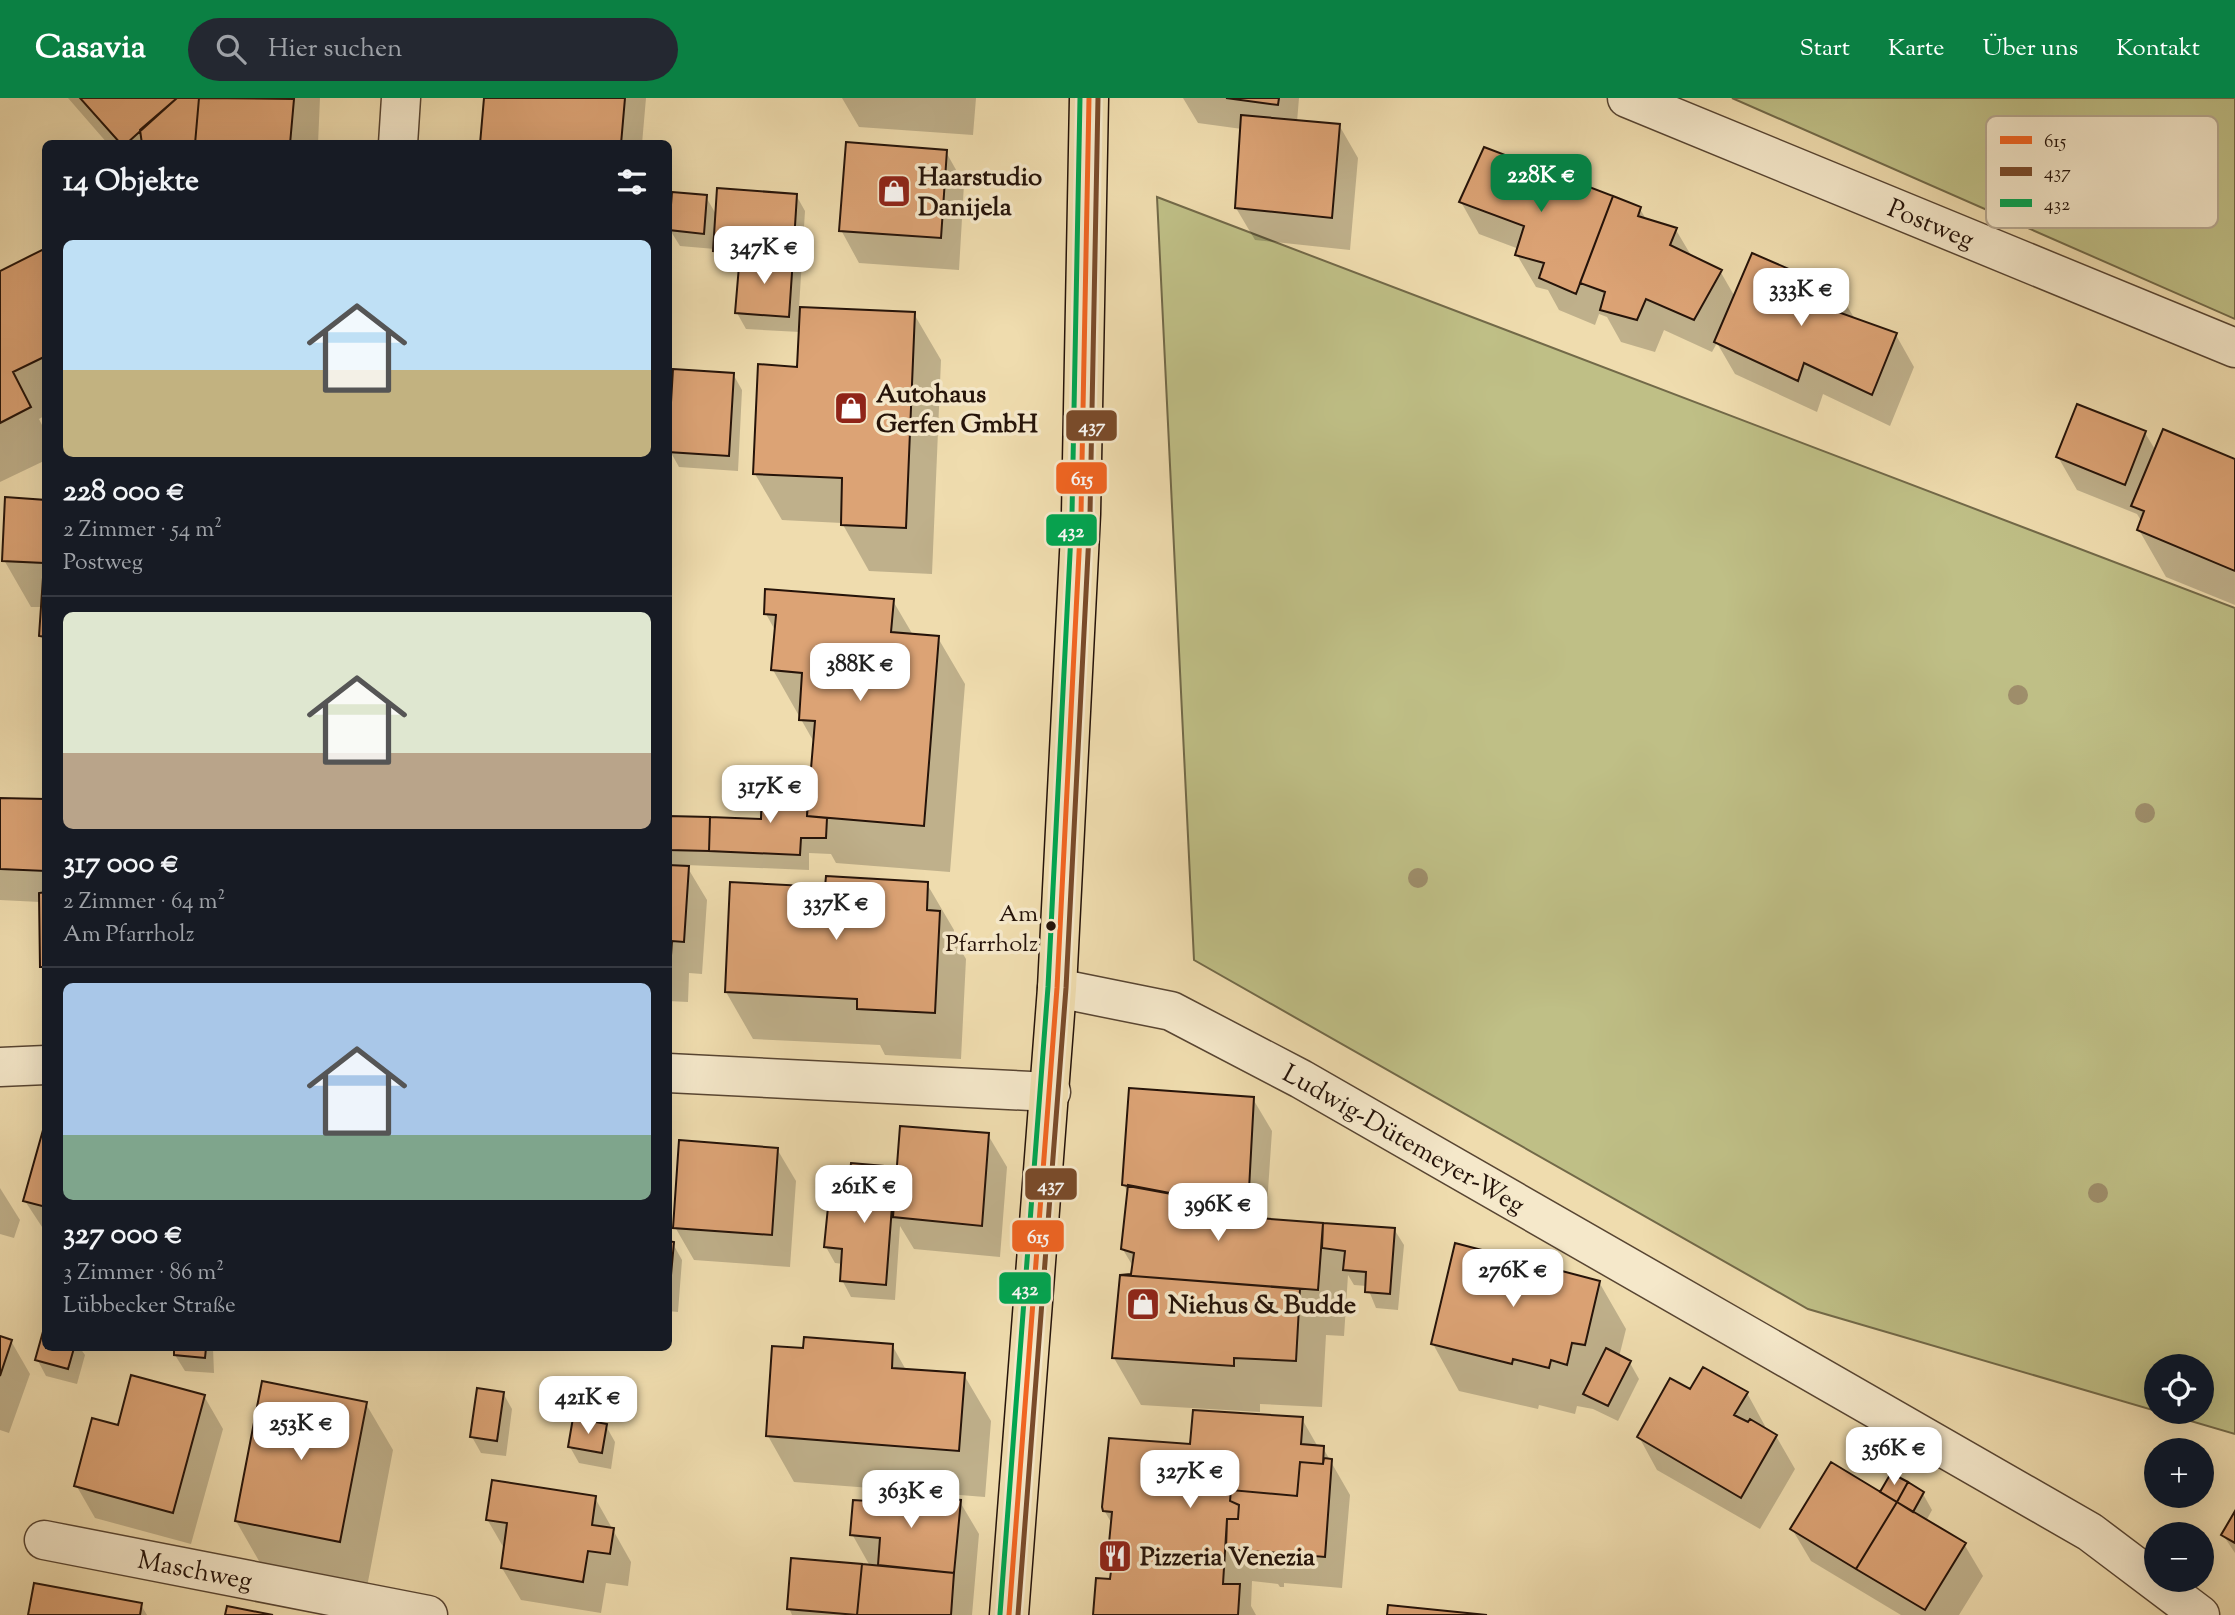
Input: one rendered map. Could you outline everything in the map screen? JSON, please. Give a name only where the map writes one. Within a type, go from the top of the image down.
[{"type":"main road","points":[[1009,1615],[1057,988],[1081,514],[1089,98]]},
{"type":"street","points":[[398,140],[401,98]]},
{"type":"street","name":"Postweg","points":[[1627,98],[2235,348]]},
{"type":"street","name":"Ludwig-Dütemeyer-Weg","points":[[1057,988],[1171,1012],[1301,1079],[2090,1532],[2200,1615]]},
{"type":"street","points":[[0,1067],[42,1065]]},
{"type":"street","points":[[672,1073],[1051,1092]]},
{"type":"street","name":"Maschweg","points":[[44,1540],[428,1615]]},
{"type":"green space","points":[[1732,98],[2235,98],[2235,319],[2028,228],[2218,228],[2218,116],[1986,116],[1986,210]]},
{"type":"green space","points":[[1157,197],[2235,608],[2235,1434],[2201,1424],[2214,1424],[2214,1354],[2144,1354],[2144,1407],[1808,1309],[1194,960]]},
{"type":"building","points":[[80,98],[177,98],[130,140],[117,140]]},
{"type":"building","points":[[177,98],[199,98],[195,140],[141,140],[140,130]]},
{"type":"building","points":[[199,98],[294,99],[290,140],[195,140]]},
{"type":"building","points":[[484,98],[625,98],[621,140],[480,140]]},
{"type":"building","points":[[1226,98],[1279,98],[1278,105]]},
{"type":"building","points":[[1241,115],[1340,124],[1332,218],[1235,208]]},
{"type":"building","points":[[846,142],[947,150],[941,238],[839,231]]},
{"type":"building","points":[[1484,147],[1613,196],[1576,294],[1539,278],[1544,263],[1515,255],[1524,226],[1459,202]]},
{"type":"building","points":[[717,188],[797,194],[793,258],[713,251]]},
{"type":"building","points":[[672,192],[707,195],[704,234],[672,230]]},
{"type":"building","points":[[1613,196],[1641,207],[1638,216],[1677,228],[1670,245],[1722,270],[1694,320],[1646,299],[1637,320],[1600,310],[1605,292],[1580,283]]},
{"type":"building","points":[[42,250],[42,358],[13,372],[31,407],[0,423],[0,271]]},
{"type":"building","points":[[1752,253],[1842,292],[1835,311],[1897,333],[1872,395],[1804,363],[1798,381],[1714,342]]},
{"type":"building","points":[[740,254],[793,258],[789,317],[735,313]]},
{"type":"building","points":[[800,307],[915,312],[906,528],[841,525],[842,478],[753,474],[758,364],[797,367]]},
{"type":"building","points":[[673,369],[734,373],[729,456],[672,452]]},
{"type":"building","points":[[2077,404],[2146,431],[2125,485],[2056,457]]},
{"type":"building","points":[[2163,429],[2235,459],[2235,571],[2137,530],[2144,511],[2131,506]]},
{"type":"building","points":[[5,497],[42,500],[42,563],[2,561]]},
{"type":"building","points":[[765,589],[894,599],[891,632],[939,636],[924,826],[807,816],[815,721],[799,720],[802,673],[771,670],[776,615],[764,614]]},
{"type":"building","points":[[42,592],[42,636],[39,636]]},
{"type":"building","points":[[762,785],[808,787],[807,816],[827,818],[826,838],[801,838],[800,855],[709,851],[710,817],[761,819]]},
{"type":"building","points":[[0,798],[42,799],[42,871],[0,869]]},
{"type":"building","points":[[672,816],[710,817],[709,851],[672,850]]},
{"type":"building","points":[[672,865],[689,866],[684,942],[672,941]]},
{"type":"building","points":[[826,876],[928,882],[927,910],[940,911],[935,1013],[857,1009],[857,999],[725,992],[730,882],[825,887]]},
{"type":"building","points":[[39,893],[42,893],[42,967],[40,967]]},
{"type":"building","points":[[1129,1088],[1254,1097],[1248,1208],[1122,1185]]},
{"type":"building","points":[[900,1126],[989,1133],[982,1226],[893,1217]]},
{"type":"building","points":[[42,1134],[42,1206],[23,1201]]},
{"type":"building","points":[[679,1140],[778,1148],[772,1235],[673,1228]]},
{"type":"building","points":[[851,1163],[895,1167],[886,1285],[840,1281],[842,1249],[824,1247],[828,1207],[846,1209]]},
{"type":"building","points":[[1128,1185],[1248,1208],[1258,1218],[1323,1223],[1318,1290],[1120,1275],[1131,1274],[1134,1253],[1121,1249]]},
{"type":"building","points":[[1323,1223],[1395,1228],[1390,1294],[1365,1292],[1366,1272],[1343,1270],[1345,1251],[1322,1248]]},
{"type":"building","points":[[1455,1243],[1600,1281],[1585,1345],[1572,1343],[1567,1365],[1551,1360],[1549,1368],[1513,1359],[1512,1364],[1431,1344]]},
{"type":"building","points":[[1120,1275],[1300,1289],[1296,1361],[1234,1358],[1234,1366],[1112,1358]]},
{"type":"building","points":[[42,1335],[42,1351],[73,1351],[68,1369],[35,1360]]},
{"type":"building","points":[[0,1336],[12,1340],[0,1376]]},
{"type":"building","points":[[804,1337],[893,1344],[892,1368],[965,1373],[959,1451],[766,1436],[772,1346],[803,1348]]},
{"type":"building","points":[[1606,1348],[1631,1361],[1608,1406],[1583,1394]]},
{"type":"building","points":[[174,1351],[206,1351],[205,1358],[174,1355]]},
{"type":"building","points":[[1703,1367],[1748,1392],[1734,1415],[1748,1422],[1750,1419],[1777,1435],[1741,1498],[1637,1437],[1670,1378],[1690,1389]]},
{"type":"building","points":[[131,1375],[205,1395],[173,1513],[74,1486],[92,1418],[118,1425]]},
{"type":"building","points":[[262,1381],[367,1402],[340,1542],[235,1521]]},
{"type":"building","points":[[477,1388],[504,1392],[497,1441],[470,1437]]},
{"type":"building","points":[[1193,1410],[1303,1417],[1301,1444],[1324,1446],[1323,1464],[1300,1462],[1297,1496],[1231,1490],[1230,1501],[1239,1505],[1238,1519],[1227,1519],[1223,1584],[1240,1584],[1238,1615],[1093,1615],[1096,1578],[1110,1579],[1112,1563],[1107,1564],[1112,1512],[1103,1511],[1102,1507],[1109,1438],[1190,1444]]},
{"type":"building","points":[[573,1418],[607,1424],[602,1453],[568,1447]]},
{"type":"building","points":[[1324,1458],[1332,1459],[1325,1557],[1266,1552],[1266,1556],[1260,1555],[1260,1552],[1226,1549],[1227,1519],[1238,1519],[1239,1505],[1230,1501],[1231,1490],[1297,1496],[1300,1462],[1323,1464]]},
{"type":"building","points":[[1831,1462],[1897,1502],[1856,1569],[1790,1529]]},
{"type":"building","points":[[1891,1473],[1908,1482],[1897,1502],[1880,1492]]},
{"type":"building","points":[[492,1480],[596,1496],[592,1525],[614,1528],[610,1554],[588,1551],[583,1582],[501,1568],[507,1523],[486,1520]]},
{"type":"building","points":[[1908,1482],[1924,1492],[1913,1512],[1897,1502]]},
{"type":"building","points":[[885,1493],[961,1500],[954,1573],[878,1565],[880,1538],[850,1535],[853,1500],[884,1502]]},
{"type":"building","points":[[1897,1502],[1966,1543],[1925,1610],[1856,1569]]},
{"type":"building","points":[[2235,1511],[2235,1543],[2221,1535]]},
{"type":"building","points":[[791,1558],[862,1564],[857,1615],[787,1609]]},
{"type":"building","points":[[862,1564],[954,1573],[951,1615],[857,1615]]},
{"type":"building","points":[[34,1583],[142,1603],[140,1615],[28,1615]]},
{"type":"building","points":[[1388,1605],[1487,1615],[1387,1615]]},
{"type":"building","points":[[227,1606],[273,1615],[225,1615]]},
{"type":"transit line","name":"432","points":[[1000,1614],[1048,987],[1072,514],[1080,98]]},
{"type":"transit line","name":"615","points":[[1009,1615],[1057,988],[1081,514],[1089,98]]},
{"type":"transit line","name":"437","points":[[1018,1615],[1066,988],[1090,514],[1098,98]]},
{"type":"place","name":"Haarstudio Danijela","points":[[894,191]]},
{"type":"place","name":"Autohaus Gerfen GmbH","points":[[851,408]]},
{"type":"place","name":"Am Pfarrholz","points":[[1051,926]]},
{"type":"place","name":"Niehus & Budde","points":[[1143,1304]]},
{"type":"place","name":"Pizzeria Venezia","points":[[1115,1556]]}]
